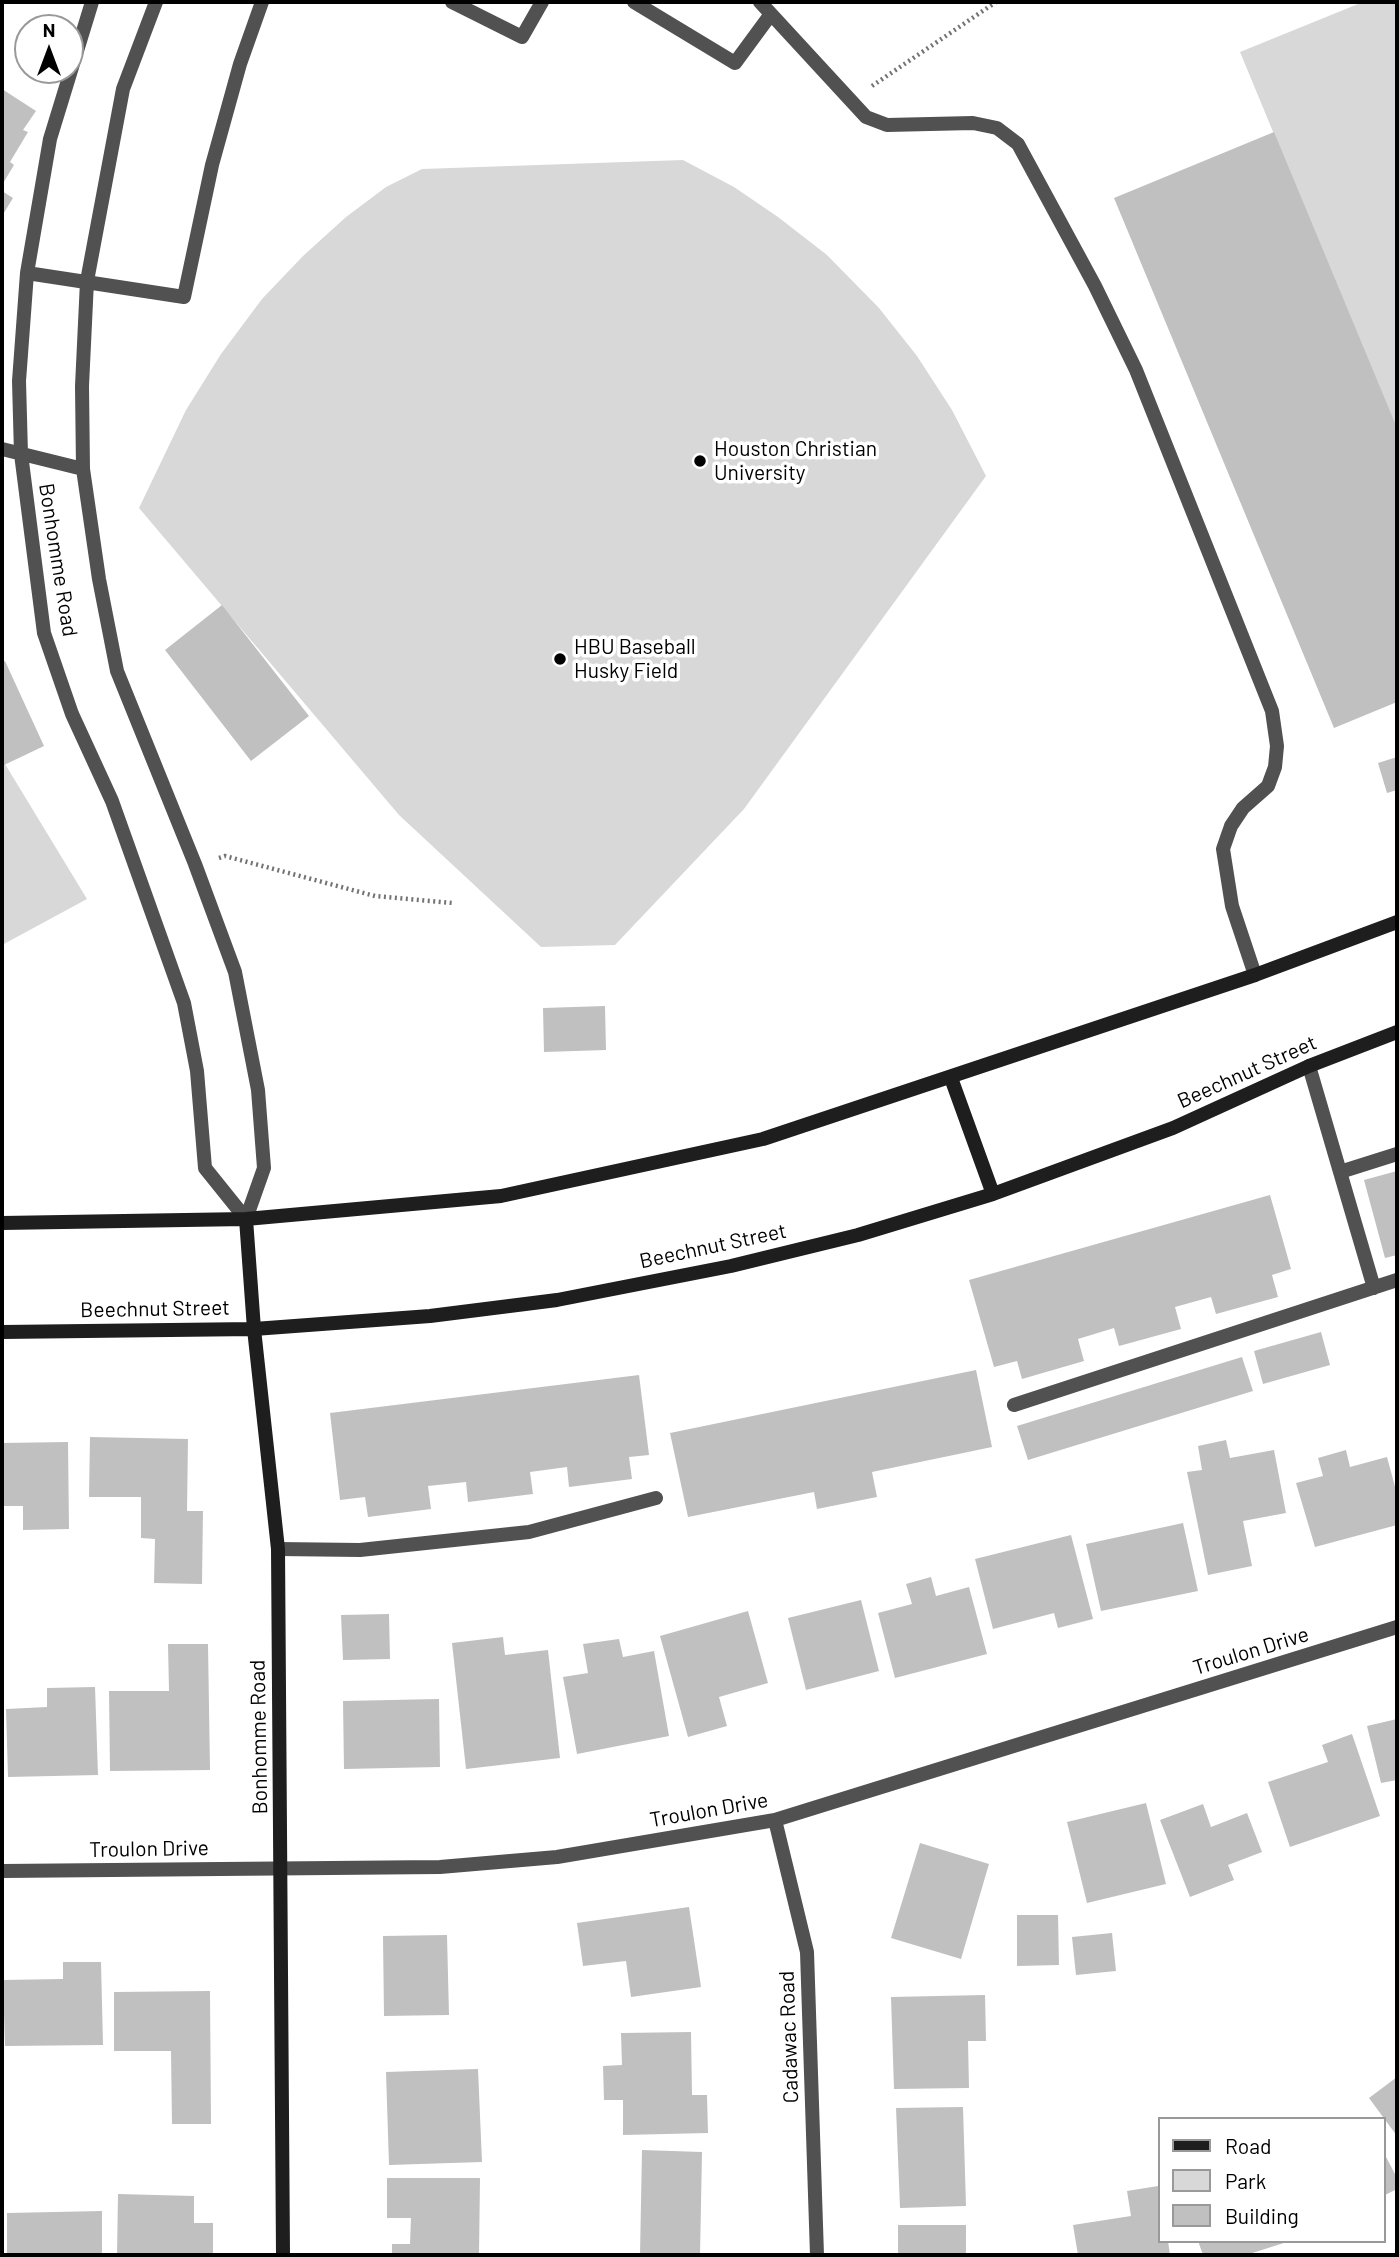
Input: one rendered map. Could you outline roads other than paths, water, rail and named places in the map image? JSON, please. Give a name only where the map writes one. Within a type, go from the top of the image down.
[{"type":"main road","points":[[2,1223],[246,1219],[501,1196],[763,1139],[1255,975],[1397,922]]},
{"type":"main road","name":"Beechnut Street","points":[[2,1332],[254,1329],[430,1316],[557,1300],[731,1266],[858,1235],[993,1194],[1173,1128],[1309,1066],[1397,1031]]},
{"type":"main road","points":[[951,1078],[993,1194]]},
{"type":"main road","name":"Bonhomme Road","points":[[246,1219],[254,1329],[278,1549],[283,2255]]},
{"type":"street","name":"Bonhomme Road","points":[[92,2],[50,139],[27,273],[19,381],[21,454],[44,633],[72,715],[117,814],[184,1003],[197,1071],[205,1168],[246,1219]]},
{"type":"street","name":"Bonhomme Road","points":[[156,2],[122,89],[87,281],[82,386],[83,470],[99,579],[117,671],[195,864],[234,972],[258,1090],[264,1168],[246,1219]]},
{"type":"street","points":[[27,273],[184,298],[212,165],[240,64],[262,2]]},
{"type":"street","points":[[452,2],[522,37],[542,2]]},
{"type":"street","points":[[634,2],[735,62],[771,14]]},
{"type":"street","points":[[760,2],[866,117],[887,125],[973,124],[997,128],[1018,144],[1136,370],[1272,711],[1277,746],[1275,767],[1268,786],[1243,808],[1231,826],[1223,849],[1232,906],[1255,975]]},
{"type":"street","points":[[2,449],[83,470]]},
{"type":"street","points":[[1309,1066],[1374,1288]]},
{"type":"street","points":[[1340,1172],[1397,1154]]},
{"type":"street","points":[[1014,1405],[1397,1280]]},
{"type":"street","points":[[278,1549],[360,1550],[529,1532],[656,1498]]},
{"type":"street","name":"Troulon Drive","points":[[2,1871],[440,1867],[556,1857],[775,1820],[1397,1627]]},
{"type":"street","name":"Cadawac Road","points":[[775,1820],[807,1952],[817,2255]]},
{"type":"place","name":"Houston Christian University","points":[[700,461]]},
{"type":"place","name":"HBU Baseball Husky Field","points":[[560,659]]}]
